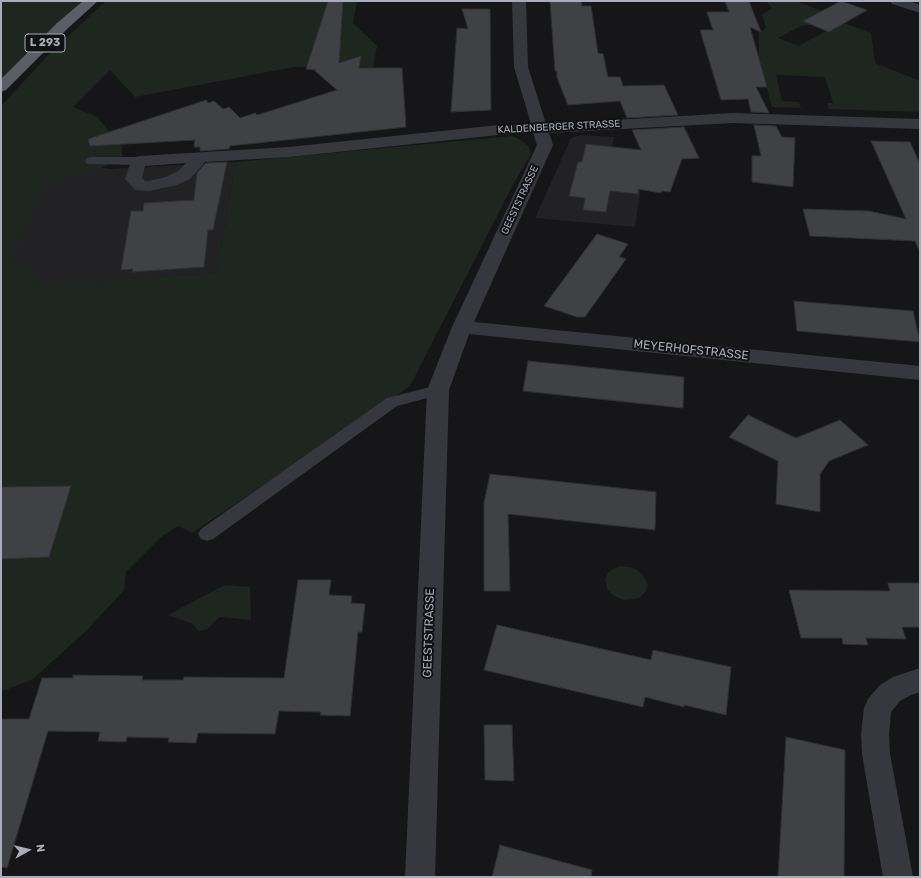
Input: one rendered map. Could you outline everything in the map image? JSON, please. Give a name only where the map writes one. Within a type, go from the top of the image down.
[{"type":"highway","name":"L 293","points":[[1,87],[62,26],[90,1]]},
{"type":"street","name":"GEESTSTRASSE","points":[[420,877],[438,390],[462,327],[545,145],[521,67],[519,1]]},
{"type":"street","points":[[897,1],[920,9]]},
{"type":"street","name":"KALDENBERGER STRASSE","points":[[139,161],[289,152],[508,129],[733,118],[920,124]]},
{"type":"street","points":[[139,161],[134,170],[133,179],[141,186],[149,186],[171,181],[184,175],[200,158]]},
{"type":"street","name":"MEYERHOFSTRASSE","points":[[462,327],[920,373]]},
{"type":"street","points":[[898,877],[876,754],[875,734],[878,708],[890,693],[903,685],[920,680]]},
{"type":"lane","points":[[91,160],[139,161]]},
{"type":"lane","points":[[207,534],[392,402],[438,390]]},
{"type":"shaded area","points":[[1,1],[83,1],[40,39],[1,79]]},
{"type":"shaded area","points":[[106,1],[357,1],[353,23],[377,46],[373,68],[294,67],[135,97],[110,70],[73,107],[97,117],[122,146],[122,156],[93,173],[46,182],[13,259],[36,267],[35,285],[216,273],[236,162],[512,136],[519,139],[529,147],[531,154],[514,183],[410,386],[192,533],[178,526],[161,537],[126,572],[124,590],[86,631],[33,679],[1,692],[1,106],[52,51]]},
{"type":"shaded area","points":[[766,1],[796,1],[822,11],[816,23],[801,26],[778,38],[799,46],[826,31],[829,32],[837,28],[838,21],[871,33],[875,63],[920,81],[920,112],[829,109],[827,103],[833,103],[825,77],[776,75],[782,101],[799,102],[801,108],[772,107],[759,59],[759,32],[766,28],[762,15],[772,8]]},
{"type":"shaded area","points":[[581,135],[614,137],[612,147],[642,179],[635,227],[535,218],[571,138]]},
{"type":"shaded area","points":[[236,162],[216,273],[1,288],[21,163],[79,164],[110,169]]},
{"type":"shaded area","points":[[621,566],[638,570],[645,578],[648,585],[646,591],[641,597],[624,600],[614,596],[607,589],[605,579],[608,573]]},
{"type":"shaded area","points":[[225,585],[250,587],[251,620],[220,617],[207,629],[199,631],[191,623],[168,615]]},
{"type":"building","points":[[328,1],[343,1],[339,63],[361,56],[359,68],[402,68],[406,127],[230,146],[229,149],[200,151],[200,147],[194,147],[195,140],[90,146],[88,139],[206,100],[208,103],[214,101],[223,109],[229,107],[240,118],[255,113],[257,115],[337,90],[314,70],[316,70],[306,69]]},
{"type":"building","points":[[550,1],[581,1],[582,6],[591,6],[598,53],[603,54],[608,77],[620,77],[623,86],[664,85],[678,115],[627,118],[620,101],[568,105],[557,78],[557,71],[555,71]]},
{"type":"building","points":[[725,1],[749,1],[761,32],[750,27],[767,87],[756,87],[769,113],[751,112],[748,99],[721,100],[700,30],[713,30],[707,12],[729,12]]},
{"type":"building","points":[[841,1],[867,10],[829,32],[803,21]]},
{"type":"building","points":[[462,9],[490,9],[491,110],[451,112],[457,28],[468,29]]},
{"type":"building","points":[[754,125],[776,126],[782,137],[795,138],[793,187],[752,182],[752,156],[761,156]]},
{"type":"building","points":[[684,127],[699,158],[682,159],[670,192],[662,191],[661,193],[638,189],[638,194],[610,191],[606,212],[583,210],[585,198],[569,196],[578,162],[582,162],[586,144],[641,150],[632,130]]},
{"type":"building","points":[[871,141],[910,142],[920,164],[920,252],[915,241],[810,236],[803,209],[869,211],[906,219]]},
{"type":"building","points":[[227,162],[213,230],[208,230],[204,267],[132,272],[133,269],[121,270],[131,211],[143,211],[144,203],[194,200],[197,173],[206,163]]},
{"type":"building","points":[[597,234],[628,244],[619,257],[626,259],[585,317],[577,317],[544,306]]},
{"type":"building","points":[[794,301],[913,311],[920,342],[797,331]]},
{"type":"building","points":[[528,361],[684,377],[683,408],[523,391]]},
{"type":"building","points":[[748,415],[796,438],[840,420],[868,445],[829,461],[820,474],[820,512],[776,504],[778,461],[729,437]]},
{"type":"building","points":[[490,474],[656,492],[655,530],[508,514],[510,591],[484,591],[484,503]]},
{"type":"building","points":[[71,486],[49,557],[1,559],[1,487]]},
{"type":"building","points":[[298,580],[331,580],[329,595],[352,596],[351,603],[365,604],[362,632],[358,632],[350,716],[320,715],[321,712],[279,711],[275,734],[198,733],[196,743],[168,742],[169,738],[127,737],[126,742],[98,741],[100,732],[48,731],[7,868],[1,867],[1,719],[29,719],[42,678],[73,678],[73,675],[143,676],[142,680],[183,680],[184,677],[284,678]]},
{"type":"building","points":[[888,583],[920,583],[920,627],[902,627],[906,639],[866,638],[868,645],[843,644],[842,638],[801,638],[789,590],[890,591]]},
{"type":"building","points":[[497,625],[651,660],[653,650],[731,667],[726,715],[684,705],[684,707],[645,697],[643,707],[484,670]]},
{"type":"building","points":[[484,725],[512,725],[514,781],[485,780]]},
{"type":"building","points":[[786,737],[845,750],[844,877],[778,877]]},
{"type":"building","points":[[500,845],[592,870],[591,877],[492,877]]}]
